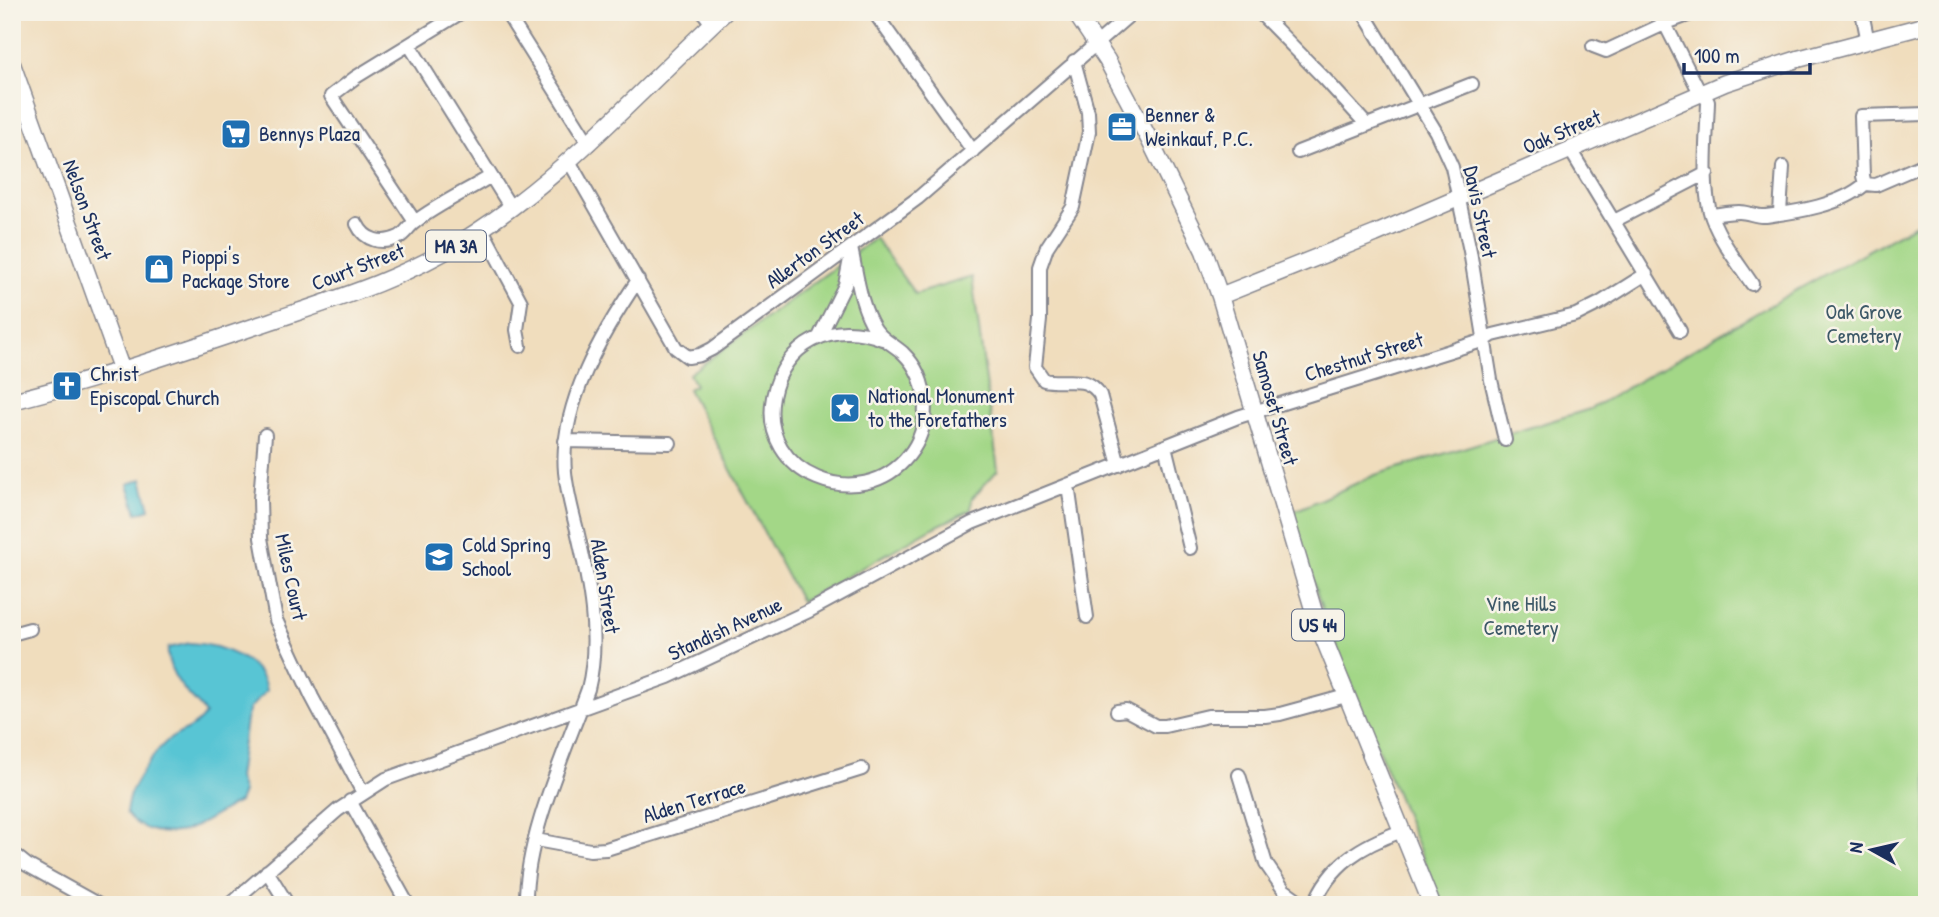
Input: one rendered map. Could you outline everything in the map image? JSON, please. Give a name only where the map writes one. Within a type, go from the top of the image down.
[{"type":"main road","name":"Court Street","points":[[12,401],[122,371],[373,285],[425,263],[482,229],[569,161],[589,144],[707,18],[725,12]]},
{"type":"main road","name":"Samoset Street","points":[[1075,12],[1123,88],[1200,242],[1220,296],[1317,622],[1432,905]]},
{"type":"main road","name":"Oak Street","points":[[1220,296],[1331,253],[1700,93],[1773,66],[1927,25]]},
{"type":"main road","name":"Nelson Street","points":[[12,64],[122,371]]},
{"type":"main road","name":"Samoset Street","points":[[1402,831],[1422,905]]},
{"type":"street","points":[[415,222],[331,96],[356,77],[462,12]]},
{"type":"street","points":[[506,12],[589,144]]},
{"type":"street","points":[[874,12],[973,151]]},
{"type":"street","name":"Allerton Street","points":[[569,161],[676,348],[692,357],[712,349],[918,198],[1133,12]]},
{"type":"street","points":[[1258,12],[1367,125]]},
{"type":"street","name":"Davis Street","points":[[1363,12],[1447,152],[1459,196],[1491,380],[1505,440]]},
{"type":"street","points":[[1599,48],[1662,18],[1696,12]]},
{"type":"street","points":[[1862,12],[1868,42]]},
{"type":"street","points":[[1662,18],[1700,93],[1708,103],[1706,197],[1711,215],[1723,242],[1752,284]]},
{"type":"street","points":[[410,46],[511,208]]},
{"type":"street","points":[[1074,61],[1088,112],[1089,132],[1076,182],[1073,207],[1047,247],[1040,267],[1040,320],[1035,367],[1044,380],[1081,381],[1095,387],[1100,395],[1119,465]]},
{"type":"street","points":[[1298,152],[1472,84]]},
{"type":"street","points":[[12,116],[29,111]]},
{"type":"street","points":[[1865,184],[1861,116],[1927,114]]},
{"type":"street","points":[[1571,150],[1680,331]]},
{"type":"street","points":[[1711,215],[1739,212],[1765,216],[1802,211],[1857,191],[1865,184],[1876,185],[1927,163]]},
{"type":"street","points":[[1780,212],[1783,167]]},
{"type":"street","points":[[1614,221],[1707,173]]},
{"type":"street","points":[[357,224],[361,233],[379,241],[401,236],[415,222],[491,176]]},
{"type":"street","points":[[482,229],[521,302],[517,330],[520,346]]},
{"type":"street","points":[[819,337],[845,285],[851,248]]},
{"type":"street","points":[[851,248],[863,302],[869,319],[882,339]]},
{"type":"street","name":"Chestnut Street","points":[[1254,412],[1485,340],[1493,335],[1576,315],[1646,274]]},
{"type":"street","name":"Alden Street","points":[[526,905],[529,873],[544,809],[582,707],[593,669],[594,640],[586,575],[566,484],[565,441],[594,350],[638,280]]},
{"type":"street","points":[[838,331],[853,331],[882,339],[905,355],[922,382],[925,399],[922,429],[917,444],[897,468],[885,476],[854,486],[819,480],[806,473],[787,455],[774,429],[771,415],[773,399],[781,375],[798,353],[819,337],[838,331]]},
{"type":"street","name":"Standish Avenue","points":[[229,905],[350,801],[386,779],[668,677],[809,611],[972,523],[1254,412]]},
{"type":"street","name":"Miles Court","points":[[265,435],[260,499],[261,538],[276,620],[363,793]]},
{"type":"street","points":[[565,441],[670,443]]},
{"type":"street","points":[[1165,446],[1190,548]]},
{"type":"street","points":[[1068,485],[1087,617]]},
{"type":"street","points":[[12,634],[30,629]]},
{"type":"street","points":[[1117,711],[1126,710],[1156,726],[1165,726],[1208,716],[1255,717],[1280,714],[1346,696]]},
{"type":"street","name":"Alden Terrace","points":[[536,840],[590,850],[606,849],[862,769]]},
{"type":"street","points":[[1239,775],[1270,871],[1284,890],[1305,905]]},
{"type":"street","points":[[350,801],[408,905]]},
{"type":"street","points":[[1314,905],[1325,882],[1346,859],[1364,846],[1402,831]]},
{"type":"street","points":[[12,853],[27,865],[99,905]]},
{"type":"street","points":[[267,871],[288,905]]},
{"type":"green space","name":"Vine Hills Cemetery","points":[[1927,218],[1927,905],[1442,905],[1328,627],[1290,513],[1375,475],[1590,409]]},
{"type":"green space","points":[[875,238],[915,294],[972,277],[998,470],[972,498],[971,510],[933,528],[801,602],[688,389],[695,385],[689,374]]},
{"type":"water","points":[[142,479],[150,509],[137,513],[128,484]]},
{"type":"water","points":[[190,643],[213,646],[237,655],[257,670],[266,691],[250,708],[246,720],[238,778],[243,792],[239,802],[189,829],[159,832],[131,819],[126,813],[127,805],[134,786],[157,752],[171,738],[197,724],[205,714],[178,681],[169,662],[168,648]]},
{"type":"place","name":"Benner & Weinkauf, P.C.","points":[[1122,127]]},
{"type":"place","name":"Bennys Plaza","points":[[236,134]]},
{"type":"place","name":"Pioppi's Package Store","points":[[159,269]]},
{"type":"place","name":"Christ Episcopal Church","points":[[67,386]]},
{"type":"place","name":"National Monument to the Forefathers","points":[[845,408]]},
{"type":"place","name":"Cold Spring School","points":[[439,557]]},
{"type":"park label","name":"Oak Grove Cemetery","points":[[1864,324]]}]
